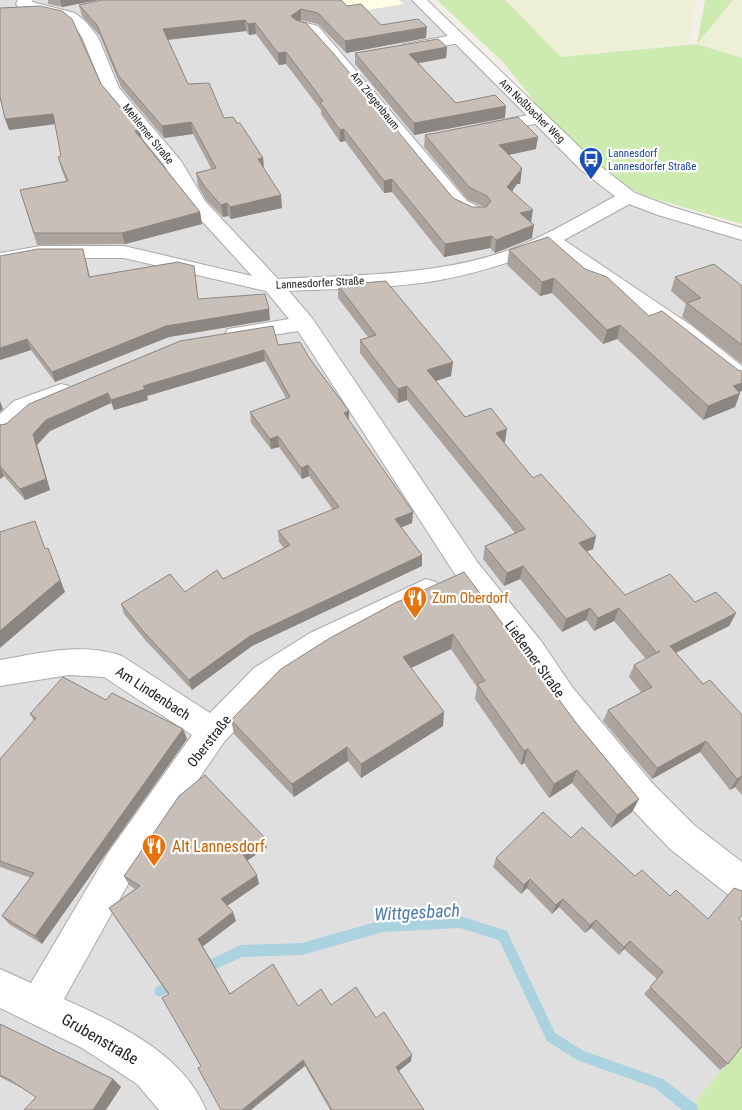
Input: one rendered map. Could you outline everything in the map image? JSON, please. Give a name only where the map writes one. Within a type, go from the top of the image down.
[{"type":"street","name":"Am Noßbacher Weg","points":[[418,0],[602,179],[628,197],[742,234]]},
{"type":"street","name":"Mehlemer Straße","points":[[19,4],[70,16],[82,25],[90,38],[111,89],[174,165],[179,178],[195,201],[272,286]]},
{"type":"street","points":[[61,14],[87,8]]},
{"type":"street","name":"Am Ziegenbaum","points":[[302,27],[313,29],[341,60],[460,205],[478,214]]},
{"type":"street","points":[[387,52],[459,39]]},
{"type":"street","name":"Am Ziegenbaum","points":[[341,60],[360,57]]},
{"type":"street","points":[[467,132],[539,118]]},
{"type":"street","name":"Am Ziegenbaum","points":[[409,143],[428,139]]},
{"type":"street","name":"Lannesdorfer Straße","points":[[0,259],[41,252],[124,252],[221,276],[272,286],[420,276],[502,259],[550,240],[628,197]]},
{"type":"street","points":[[550,240],[684,330],[742,378]]},
{"type":"street","name":"Ließemer Straße","points":[[272,286],[304,323],[468,571],[530,650],[562,697],[642,796],[682,837],[742,884]]},
{"type":"street","points":[[216,337],[304,323]]},
{"type":"street","points":[[0,426],[24,407],[77,385]]},
{"type":"street","name":"Oberstraße","points":[[39,1006],[120,865],[213,732],[265,677],[320,642],[384,609],[468,571]]},
{"type":"street","name":"Am Lindenbach","points":[[0,673],[72,662],[93,661],[111,665],[213,732]]},
{"type":"street","name":"Grubenstraße","points":[[0,988],[96,1034],[151,1070],[186,1110]]},
{"type":"shaded area","points":[[0,0],[426,0],[613,181],[644,197],[742,227],[742,1046],[697,1099],[691,1110],[0,1110]]},
{"type":"shaded area","points":[[272,0],[399,0],[404,4],[313,19]]},
{"type":"shaded area","points":[[505,0],[696,0],[689,43],[561,57]]},
{"type":"shaded area","points":[[733,0],[742,0],[742,58],[697,44]]},
{"type":"green space","points":[[437,0],[505,0],[561,57],[697,44],[742,58],[742,224],[645,196],[615,181],[542,111],[503,62]]},
{"type":"green space","points":[[705,0],[733,0],[697,44]]},
{"type":"green space","points":[[742,1046],[742,1110],[691,1110],[697,1099]]},
{"type":"building","points":[[102,0],[341,0],[347,6],[361,4],[381,25],[418,19],[427,27],[345,41],[318,13],[301,9],[291,16],[296,20],[306,23],[333,53],[453,198],[472,207],[486,207],[491,201],[487,196],[469,187],[425,135],[518,117],[538,137],[499,145],[522,168],[520,169],[522,171],[519,172],[507,187],[533,210],[520,213],[534,225],[496,240],[492,236],[445,244],[392,179],[384,181],[344,129],[340,130],[320,102],[323,101],[286,52],[278,53],[255,23],[248,24],[245,20],[163,29],[188,84],[209,83],[224,118],[233,117],[237,123],[240,123],[263,158],[258,159],[281,195],[230,207],[227,203],[221,205],[205,187],[196,173],[216,168],[191,122],[162,126],[118,75],[97,25],[79,5]]},
{"type":"building","points":[[40,6],[62,11],[72,19],[101,84],[140,130],[135,131],[200,212],[122,233],[34,233],[20,190],[68,181],[58,157],[61,156],[53,114],[5,119],[0,96],[0,8]]},
{"type":"building","points":[[438,39],[447,47],[409,54],[456,103],[495,95],[506,106],[414,123],[355,53]]},
{"type":"building","points":[[548,237],[585,269],[607,277],[649,316],[662,311],[738,370],[742,371],[742,383],[733,386],[740,393],[708,406],[620,325],[607,330],[554,278],[542,282],[509,250]]},
{"type":"building","points":[[38,249],[83,249],[89,277],[178,262],[194,266],[198,299],[265,294],[269,309],[166,326],[52,372],[27,339],[0,348],[0,256]]},
{"type":"building","points":[[714,264],[742,286],[742,345],[687,303],[701,298],[675,277]]},
{"type":"building","points":[[386,281],[453,362],[427,370],[465,417],[491,408],[507,429],[496,433],[533,478],[541,474],[596,536],[579,543],[625,595],[670,574],[695,602],[716,592],[736,613],[670,646],[703,684],[710,680],[742,715],[742,776],[737,779],[706,741],[657,768],[608,710],[652,687],[634,665],[657,653],[619,608],[598,618],[590,608],[566,619],[523,566],[507,573],[485,546],[525,529],[407,386],[398,389],[360,340],[376,335],[338,285]]},
{"type":"building","points":[[273,326],[278,345],[300,342],[310,359],[349,411],[344,413],[413,512],[395,519],[422,555],[250,636],[189,680],[143,631],[121,604],[170,574],[185,592],[217,570],[223,579],[290,545],[278,531],[339,507],[308,465],[301,468],[278,436],[270,439],[250,412],[290,397],[264,350],[143,386],[145,389],[111,400],[108,393],[46,420],[33,434],[46,479],[20,489],[0,466],[0,425],[6,424],[29,404],[180,341]]},
{"type":"building","points":[[35,521],[45,549],[48,548],[60,580],[0,631],[0,532]]},
{"type":"building","points":[[464,572],[577,724],[639,799],[617,815],[577,770],[554,784],[528,749],[524,751],[477,684],[485,681],[453,634],[403,657],[444,712],[361,764],[347,747],[292,784],[231,720],[281,669],[330,638],[395,603]]},
{"type":"building","points":[[63,677],[106,700],[112,693],[183,729],[35,936],[2,916],[34,873],[0,861],[0,759],[36,718],[30,714]]},
{"type":"building","points":[[205,775],[265,838],[242,853],[257,875],[221,899],[233,912],[198,939],[230,994],[273,964],[298,1006],[321,989],[331,1005],[356,987],[376,1018],[384,1012],[412,1055],[396,1067],[424,1110],[332,1110],[303,1060],[242,1110],[221,1110],[198,1068],[201,1066],[162,998],[169,994],[109,908],[140,886],[124,876],[179,796]]},
{"type":"building","points":[[543,812],[571,838],[582,827],[635,876],[642,870],[670,896],[676,890],[708,919],[734,888],[742,891],[742,915],[739,919],[742,922],[742,1046],[728,1064],[650,987],[663,972],[630,941],[624,947],[596,920],[590,925],[563,899],[556,905],[530,879],[524,885],[496,858]]},
{"type":"building","points":[[0,1024],[113,1079],[93,1110],[24,1110],[36,1097],[0,1075]]},
{"type":"waterway","name":"Wittgesbach","points":[[203,969],[241,951],[302,949],[383,926],[460,922],[503,935],[551,1037],[581,1056],[659,1083],[692,1110]]},
{"type":"waterway","name":"Wittgesbach","points":[[160,991],[174,984]]},
{"type":"place","name":"Lannesdorf Lannesdorfer Straße","points":[[591,180]]},
{"type":"place","name":"Zum Oberdorf","points":[[415,619]]},
{"type":"place","name":"Alt Lannesdorf","points":[[154,867]]}]
